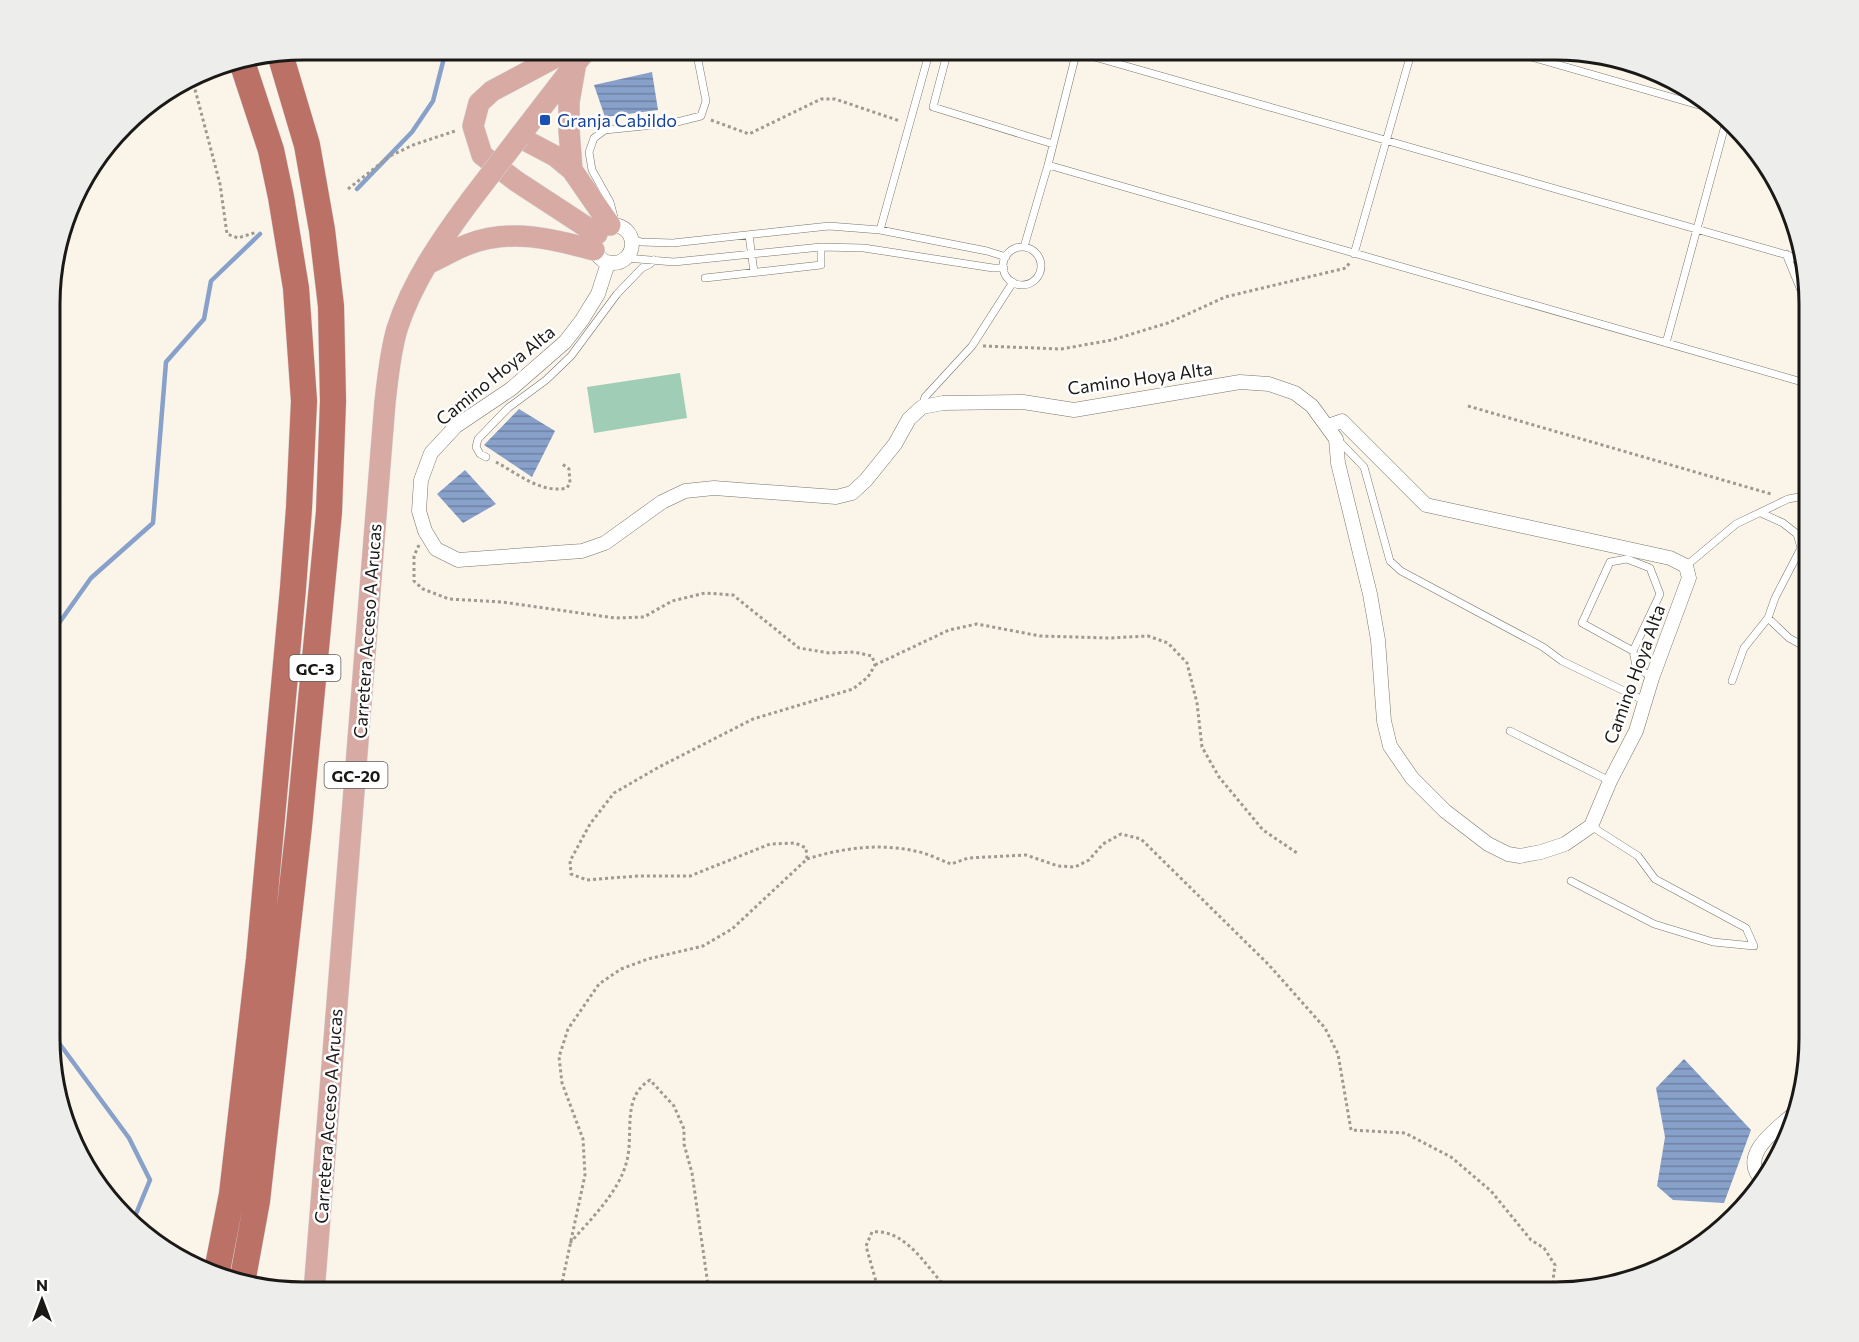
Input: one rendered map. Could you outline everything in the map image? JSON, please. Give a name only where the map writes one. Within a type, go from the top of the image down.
[{"type":"highway","name":"GC-3","points":[[244,1274],[257,1201],[297,838],[330,501],[333,401],[332,306],[307,145],[282,61]]},
{"type":"highway","name":"GC-3","points":[[218,1266],[232,1194],[259,959],[296,554],[304,401],[296,288],[271,150],[244,67]]},
{"type":"highway","points":[[232,71],[264,168],[296,288]]},
{"type":"main road","points":[[563,60],[492,91],[479,103],[473,126],[482,155],[516,181],[605,239]]},
{"type":"main road","name":"GC-20","points":[[426,265],[573,60]]},
{"type":"main road","points":[[572,170],[569,102],[576,60]]},
{"type":"main road","points":[[519,137],[555,156],[572,170],[595,206],[605,239]]},
{"type":"main road","points":[[426,265],[470,243],[503,236],[605,239]]},
{"type":"main road","name":"Carretera Acceso A Arucas","points":[[315,1282],[390,355],[398,328],[426,265]]},
{"type":"street","points":[[626,231],[630,238],[631,249],[626,258],[614,263],[605,239],[626,231]]},
{"type":"street","name":"Camino Hoya Alta","points":[[424,531],[419,511],[421,480],[431,453],[456,426],[511,388],[565,342],[598,294],[605,239]]},
{"type":"street","name":"Camino Hoya Alta","points":[[922,407],[943,403],[1023,402],[1074,410],[1240,382],[1269,384],[1295,393],[1312,406],[1336,439],[1338,463],[1371,594],[1378,640],[1384,721],[1390,746],[1412,778],[1445,811],[1488,844],[1508,854],[1520,856],[1565,844],[1591,826],[1610,781],[1636,731],[1652,678],[1689,578],[1686,566]]},
{"type":"street","points":[[424,531],[436,549],[458,560],[582,551],[605,543],[662,502],[685,491],[714,488],[836,497],[852,493],[866,480],[895,444],[909,419],[922,407]]},
{"type":"street","points":[[1328,426],[1342,422],[1426,506],[1670,558],[1686,566]]},
{"type":"street","points":[[1757,1175],[1752,1162],[1758,1148],[1783,1125]]},
{"type":"lane","points":[[605,239],[610,202],[592,170],[589,152],[594,138],[605,130],[672,123],[700,116],[706,101],[698,60]]},
{"type":"lane","points":[[880,230],[927,60]]},
{"type":"lane","points":[[945,60],[933,108],[1053,144]]},
{"type":"lane","points":[[1024,247],[1075,60]]},
{"type":"lane","points":[[1108,60],[1794,257]]},
{"type":"lane","points":[[1354,254],[1409,60]]},
{"type":"lane","points":[[1542,60],[1693,103]]},
{"type":"lane","points":[[1666,343],[1724,129]]},
{"type":"lane","points":[[1048,165],[1799,381]]},
{"type":"lane","points":[[630,238],[641,242],[672,243],[829,226],[880,230],[987,251],[1006,257]]},
{"type":"lane","points":[[750,234],[754,272]]},
{"type":"lane","points":[[1024,247],[1039,256],[1041,268],[1036,279],[1025,285],[1013,282],[1005,274],[1004,268],[1006,257],[1013,250],[1024,247]]},
{"type":"lane","points":[[626,258],[674,262],[752,253],[820,248],[864,248],[1004,268]]},
{"type":"lane","points":[[705,278],[821,265],[820,248]]},
{"type":"lane","points":[[1786,255],[1798,283]]},
{"type":"lane","points":[[486,457],[480,454],[476,447],[478,439],[508,408],[546,380],[571,356],[617,294],[642,268],[654,260]]},
{"type":"lane","points":[[922,407],[925,397],[972,346],[1013,282]]},
{"type":"lane","points":[[1336,439],[1364,467],[1390,561],[1401,571],[1543,646],[1562,660],[1645,701]]},
{"type":"lane","points":[[1686,566],[1736,524],[1788,499],[1799,497]]},
{"type":"lane","points":[[1761,513],[1783,523],[1797,534],[1799,541]]},
{"type":"lane","points":[[1732,681],[1744,648],[1768,618],[1775,598],[1799,552]]},
{"type":"lane","points":[[1633,651],[1582,623],[1610,562],[1627,559],[1650,568],[1660,594],[1633,651],[1636,666],[1652,678]]},
{"type":"lane","points":[[1768,618],[1789,638],[1799,644]]},
{"type":"lane","points":[[1510,731],[1610,781]]},
{"type":"lane","points":[[1571,881],[1654,924],[1713,942],[1754,946],[1746,928],[1655,879],[1638,856],[1591,826]]},
{"type":"path","points":[[194,86],[220,184],[227,234],[238,238],[257,232]]},
{"type":"path","points":[[700,116],[750,134],[821,99],[835,99],[909,124]]},
{"type":"path","points":[[348,189],[390,156],[450,132],[473,126]]},
{"type":"path","points":[[972,346],[1061,349],[1112,340],[1168,323],[1225,297],[1346,268],[1354,254]]},
{"type":"path","points":[[1468,406],[1788,499]]},
{"type":"path","points":[[486,457],[543,488],[558,490],[567,488],[570,483],[569,469],[561,463]]},
{"type":"path","points":[[424,531],[414,556],[414,581],[423,589],[449,599],[502,602],[615,618],[644,617],[672,601],[705,593],[733,595],[799,648],[829,653],[854,652],[872,656],[875,665]]},
{"type":"path","points":[[807,859],[807,848],[795,843],[770,844],[690,876],[637,876],[587,880],[571,874],[570,861],[590,824],[614,793],[659,767],[753,719],[853,689],[868,677],[875,665],[949,630],[977,624],[1040,636],[1109,638],[1148,636],[1168,643],[1187,663],[1197,703],[1202,747],[1220,777],[1263,830],[1297,853]]},
{"type":"path","points":[[562,1282],[585,1175],[583,1139],[562,1083],[559,1057],[568,1029],[599,984],[621,969],[648,959],[703,946],[732,929],[807,859],[833,851],[883,846],[918,851],[951,864],[968,858],[1026,855],[1058,866],[1075,867],[1089,860],[1103,844],[1121,834],[1141,839],[1268,964],[1325,1028],[1338,1054],[1351,1130],[1404,1133],[1451,1156],[1491,1191],[1531,1240],[1544,1248],[1555,1265],[1553,1282]]},
{"type":"path","points":[[569,1244],[608,1201],[626,1165],[632,1102],[640,1086],[650,1080],[674,1106],[684,1129],[684,1144],[692,1173],[708,1282]]},
{"type":"path","points":[[876,1282],[867,1246],[872,1233],[882,1231],[903,1240],[941,1282]]},
{"type":"green space","points":[[680,373],[687,418],[594,433],[587,387]]},
{"type":"water","points":[[652,72],[658,110],[605,117],[594,85]]},
{"type":"water","points":[[519,409],[555,431],[532,477],[484,445]]},
{"type":"water","points":[[465,470],[496,504],[463,523],[437,494]]},
{"type":"water","points":[[1684,1059],[1751,1130],[1724,1203],[1673,1200],[1657,1186],[1665,1137],[1656,1088]]},
{"type":"waterway","points":[[357,189],[412,132],[433,101],[443,60]]},
{"type":"waterway","points":[[60,622],[91,578],[153,523],[166,362],[204,319],[211,281],[260,234]]},
{"type":"waterway","points":[[60,1045],[129,1138],[150,1180],[136,1214]]},
{"type":"place","name":"Granja Cabildo","points":[[545,120]]}]
